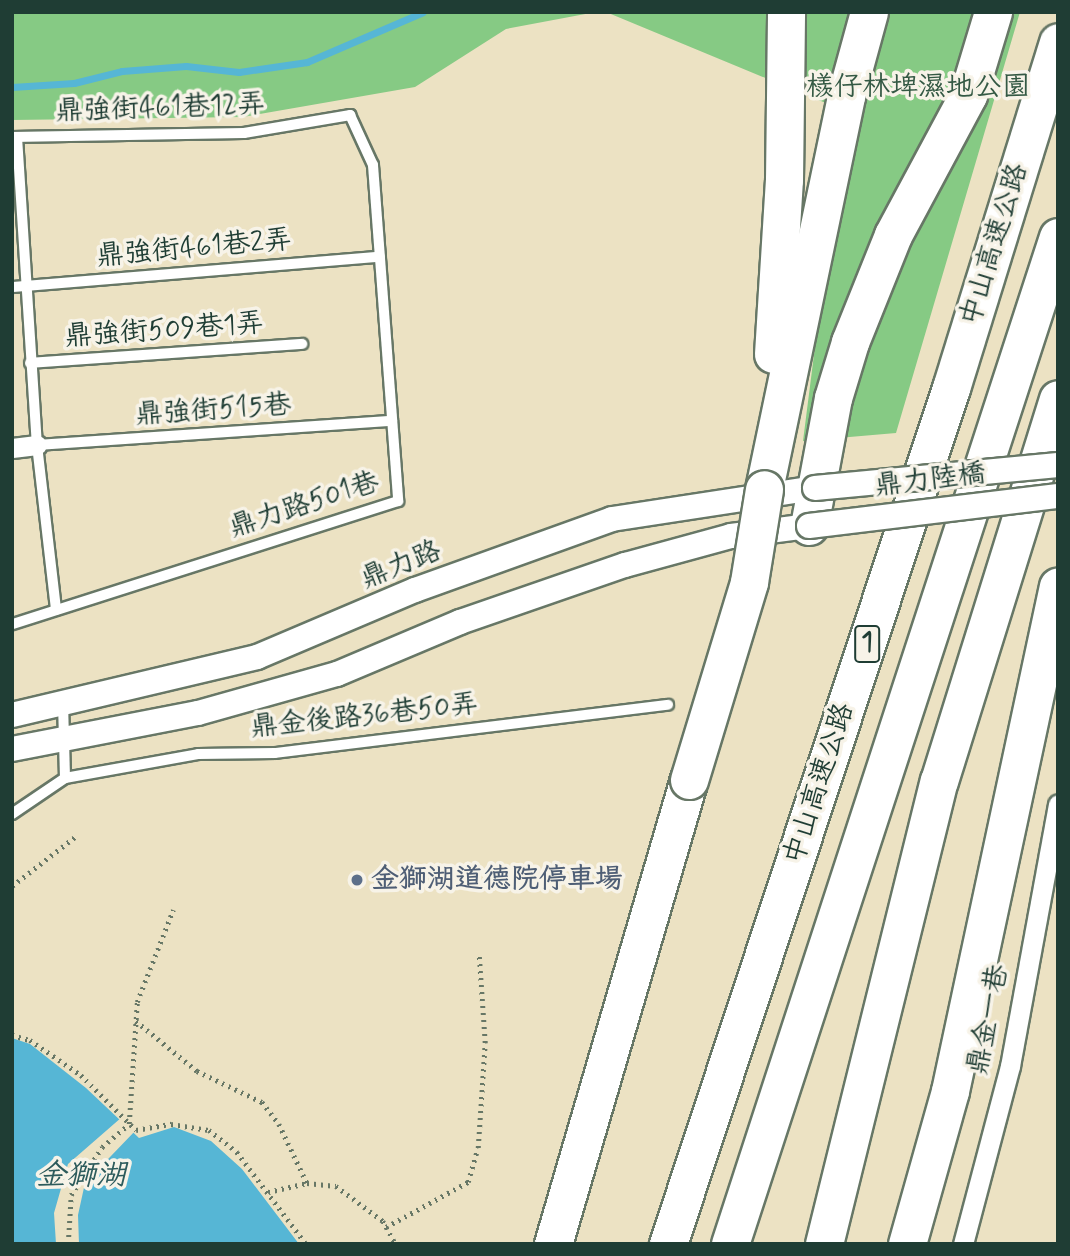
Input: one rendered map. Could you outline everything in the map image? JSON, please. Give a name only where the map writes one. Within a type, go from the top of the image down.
[{"type":"highway","points":[[764,489],[784,180],[786,12]]},
{"type":"highway","points":[[553,1244],[749,582],[764,489],[846,96],[869,12]]},
{"type":"highway","points":[[809,526],[833,398],[850,342],[893,235],[968,95],[993,12]]},
{"type":"highway","name":"中山高速公路","points":[[668,1244],[951,388],[1058,42]]},
{"type":"highway","name":"中山高速公路","points":[[730,1244],[1058,237]]},
{"type":"highway","points":[[824,1244],[939,781],[1058,399]]},
{"type":"highway","points":[[907,1244],[950,1091],[1058,586]]},
{"type":"street","points":[[12,448],[37,445]]},
{"type":"street","name":"鼎力陸橋","points":[[815,488],[1058,465]]},
{"type":"street","name":"鼎力路","points":[[12,715],[257,657],[415,590],[612,519],[815,488]]},
{"type":"street","name":"鼎力陸橋","points":[[809,526],[1058,496]]},
{"type":"street","points":[[12,749],[198,713],[324,678],[460,622],[625,565],[731,536],[809,526]]},
{"type":"street","name":"鼎金一巷","points":[[963,1244],[1010,1066],[1058,804]]},
{"type":"lane","name":"鼎強街461巷12弄","points":[[14,137],[244,133],[350,116]]},
{"type":"lane","name":"鼎力路501巷","points":[[12,624],[398,501],[373,165],[350,116]]},
{"type":"lane","points":[[14,137],[37,445],[56,610]]},
{"type":"lane","name":"鼎強街461巷2弄","points":[[12,287],[380,257]]},
{"type":"lane","name":"鼎強街509巷1弄","points":[[30,363],[302,344]]},
{"type":"lane","name":"鼎強街515巷","points":[[37,445],[392,422]]},
{"type":"lane","points":[[12,814],[65,778],[63,703]]},
{"type":"lane","name":"鼎金後路36巷50弄","points":[[65,778],[198,754],[275,753],[668,705]]},
{"type":"path","points":[[12,886],[75,837]]},
{"type":"path","points":[[68,1244],[71,1195],[102,1147],[129,1124],[137,1002],[173,910]]},
{"type":"path","points":[[386,1227],[468,1182],[478,1148],[485,1043],[479,954]]},
{"type":"path","points":[[135,1021],[197,1071],[262,1102],[279,1124],[307,1183]]},
{"type":"path","points":[[12,1035],[30,1040],[81,1075],[136,1130],[171,1124],[209,1130],[237,1152],[306,1244]]},
{"type":"path","points":[[268,1192],[307,1183],[336,1186],[359,1200],[386,1227],[396,1244]]},
{"type":"green space","points":[[12,12],[596,12],[506,29],[415,87],[243,117],[12,120]]},
{"type":"green space","name":"檨仔林埤濕地公園","points":[[606,12],[1020,12],[896,433],[803,441],[845,111]]},
{"type":"water","name":"金獅湖","points":[[12,1038],[30,1044],[86,1088],[139,1138],[174,1127],[211,1141],[242,1169],[299,1244],[12,1244]]},
{"type":"pier","points":[[122,1117],[136,1130],[85,1183],[78,1215],[79,1244],[56,1244],[54,1213],[68,1164]]},
{"type":"waterway","points":[[12,87],[74,83],[122,71],[186,66],[239,72],[307,62],[423,12]]},
{"type":"place","name":"金獅湖道德院停車場","points":[[357,880]]}]
